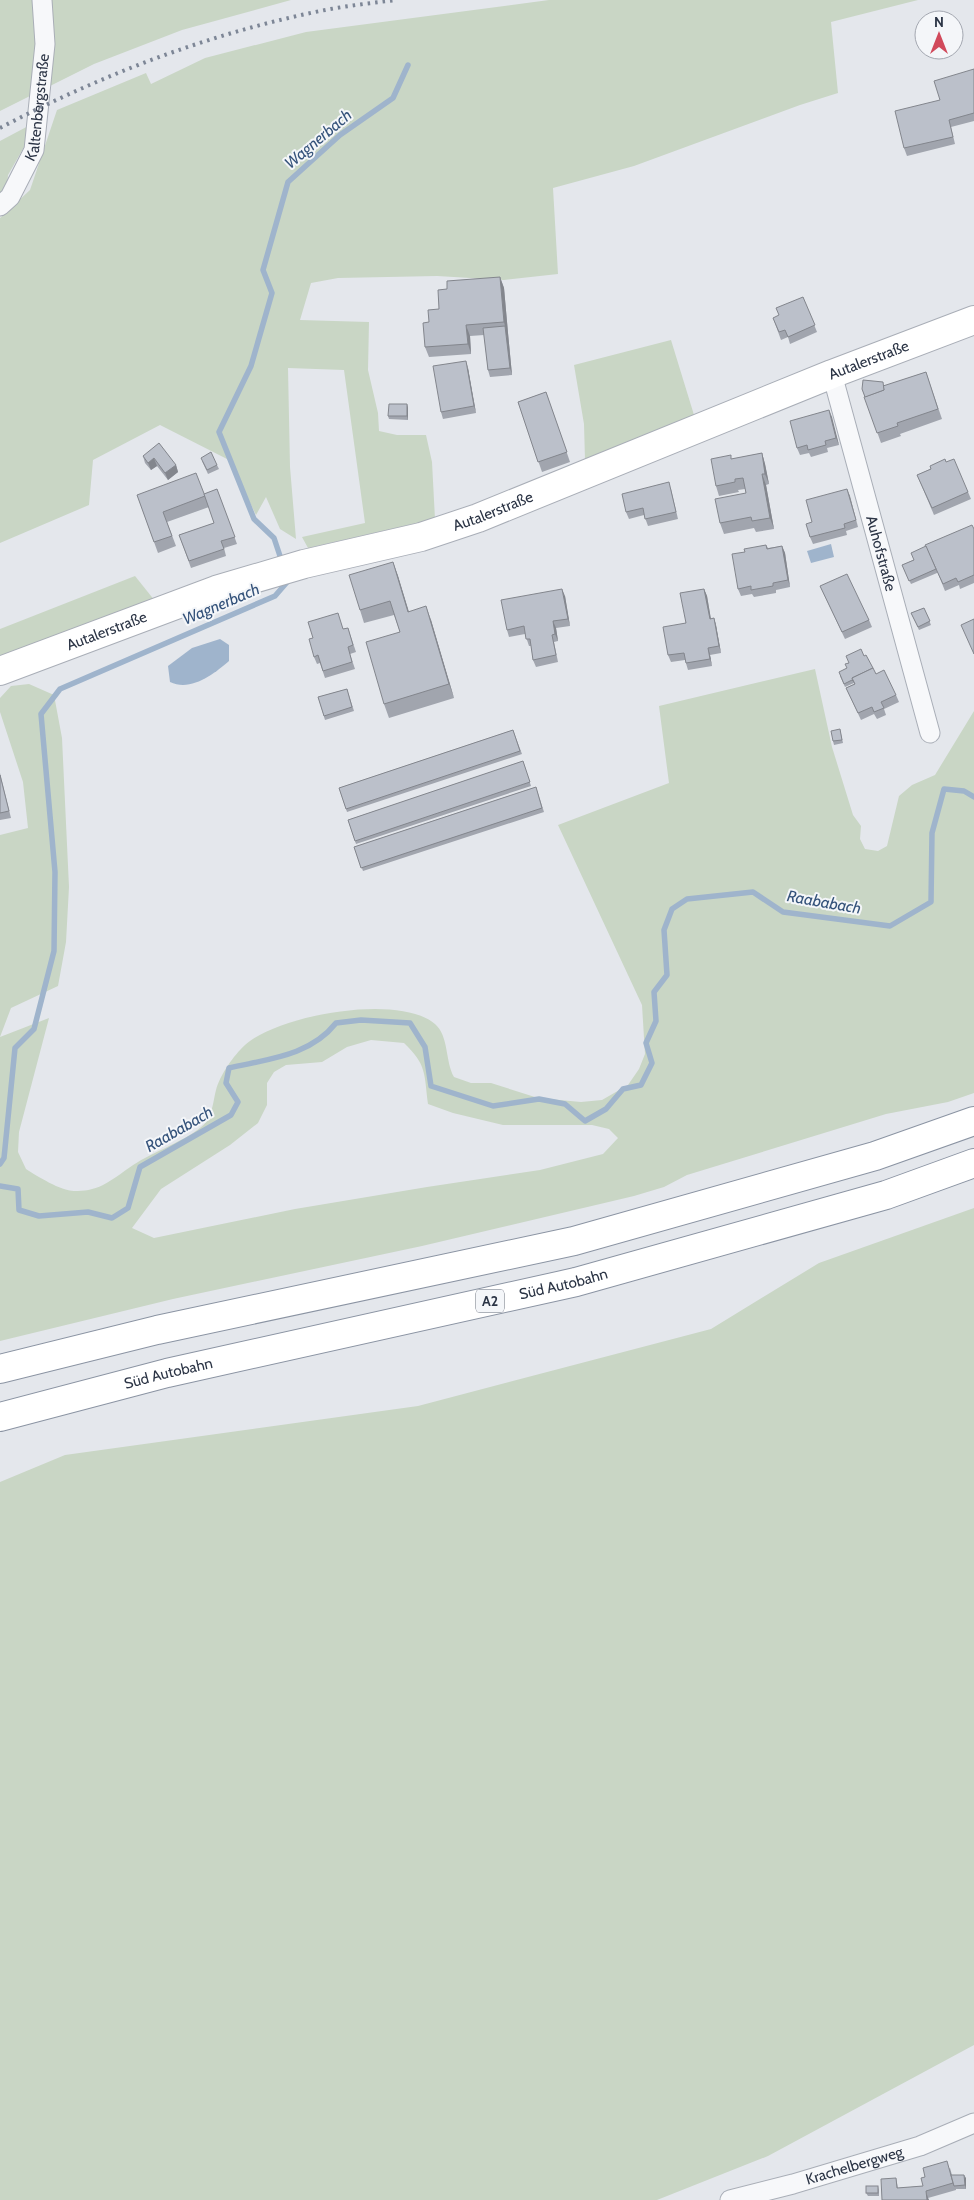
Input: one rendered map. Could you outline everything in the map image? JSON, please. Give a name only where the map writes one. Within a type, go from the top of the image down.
[{"type":"main road","name":"Autalerstraße","points":[[0,671],[156,611],[268,573],[421,537],[478,518],[832,374],[974,320]]},
{"type":"main road","points":[[0,1369],[157,1330],[574,1241],[876,1156],[974,1121]]},
{"type":"main road","name":"Süd Autobahn","points":[[0,1417],[168,1373],[576,1282],[886,1195],[974,1163]]},
{"type":"street","name":"Kaltenbergstraße","points":[[0,206],[10,197],[34,150],[45,44],[42,0]]},
{"type":"street","name":"Auhofstraße","points":[[832,374],[930,733]]},
{"type":"street","name":"Krachelbergweg","points":[[730,2200],[793,2184],[920,2146],[974,2123]]},
{"type":"green space","points":[[0,0],[291,0],[182,30],[94,64],[0,111]]},
{"type":"green space","points":[[549,0],[918,0],[831,22],[838,93],[800,105],[634,166],[553,188],[558,274],[504,280],[437,276],[338,278],[311,283],[300,320],[369,322],[368,370],[378,413],[379,431],[397,435],[426,435],[432,462],[435,519],[308,548],[302,537],[365,523],[344,370],[288,368],[290,467],[296,539],[280,529],[266,497],[256,515],[229,460],[160,425],[93,460],[89,505],[0,543],[0,218],[30,190],[57,110],[146,73],[151,84],[205,58],[306,32]]},
{"type":"green space","points":[[32,124],[24,147],[8,175],[7,187],[0,195],[0,141]]},
{"type":"green space","points":[[671,340],[694,415],[585,460],[584,424],[574,365]]},
{"type":"green space","points":[[135,576],[155,601],[0,659],[0,629]]},
{"type":"green space","points":[[815,669],[832,747],[853,815],[861,826],[860,839],[865,849],[878,851],[887,846],[899,796],[912,785],[935,775],[974,711],[974,1093],[948,1102],[886,1114],[687,1175],[664,1187],[634,1196],[422,1246],[173,1299],[0,1341],[0,1037],[49,1018],[19,1132],[18,1152],[26,1169],[56,1186],[74,1191],[88,1190],[103,1185],[138,1162],[201,1127],[210,1114],[216,1090],[224,1072],[241,1049],[261,1034],[310,1017],[339,1012],[368,1009],[395,1010],[418,1015],[435,1024],[443,1035],[449,1064],[454,1077],[471,1083],[491,1083],[538,1098],[581,1102],[602,1100],[628,1085],[639,1069],[645,1054],[642,1005],[558,825],[669,783],[659,706]],"holes":[[[371,1040],[404,1043],[421,1064],[425,1077],[428,1104],[453,1113],[503,1125],[592,1125],[609,1129],[618,1138],[603,1154],[540,1170],[295,1209],[154,1238],[132,1228],[161,1189],[230,1145],[258,1123],[267,1105],[267,1083],[274,1072],[286,1065],[322,1062],[347,1047]]]},
{"type":"green space","points":[[29,684],[54,695],[62,738],[69,887],[66,942],[58,986],[11,1008],[0,1037],[0,835],[28,828],[23,782],[0,712],[0,698],[11,686]]},
{"type":"green space","points":[[974,1208],[974,2045],[768,2156],[657,2200],[0,2200],[0,1482],[65,1455],[418,1406],[711,1329],[819,1263]]},
{"type":"water","points":[[831,544],[834,557],[811,563],[807,551]]},
{"type":"water","points":[[220,639],[229,645],[229,661],[209,676],[194,683],[178,685],[170,682],[168,666],[192,648]]},
{"type":"building","points":[[974,69],[974,113],[949,120],[953,137],[904,148],[895,111],[940,100],[934,81]]},
{"type":"building","points":[[500,277],[504,322],[466,325],[468,344],[425,347],[423,323],[429,322],[428,310],[439,309],[438,290],[447,289],[447,281]]},
{"type":"building","points":[[803,297],[815,325],[788,337],[785,330],[779,332],[773,318],[779,315],[776,308]]},
{"type":"building","points":[[505,326],[510,368],[488,370],[483,328]]},
{"type":"building","points":[[466,361],[474,406],[441,412],[433,366]]},
{"type":"building","points":[[926,372],[938,409],[897,423],[898,426],[877,433],[864,397],[884,390],[883,386]]},
{"type":"building","points":[[863,380],[883,382],[884,390],[865,397],[862,389]]},
{"type":"building","points":[[546,392],[567,452],[538,462],[518,402]]},
{"type":"building","points":[[389,404],[407,404],[407,416],[388,416]]},
{"type":"building","points":[[829,410],[836,438],[825,441],[826,445],[808,450],[807,445],[797,448],[790,421]]},
{"type":"building","points":[[159,443],[176,465],[165,473],[154,458],[148,463],[143,456]]},
{"type":"building","points":[[211,452],[217,465],[207,470],[201,458]]},
{"type":"building","points":[[762,453],[765,474],[762,474],[770,518],[752,521],[751,517],[720,523],[715,499],[746,493],[743,478],[735,479],[735,482],[716,486],[711,459],[731,455],[731,459]]},
{"type":"building","points":[[945,459],[946,462],[954,459],[968,492],[932,508],[917,475],[931,469],[930,466]]},
{"type":"building","points":[[196,473],[205,496],[163,512],[172,536],[154,542],[137,495]]},
{"type":"building","points":[[669,482],[676,512],[645,519],[643,508],[626,512],[622,494]]},
{"type":"building","points":[[217,489],[235,537],[221,541],[224,549],[189,561],[179,535],[214,523],[204,494]]},
{"type":"building","points":[[847,489],[856,520],[844,524],[845,528],[810,537],[806,524],[812,522],[806,500]]},
{"type":"building","points":[[972,525],[974,529],[974,575],[958,582],[956,578],[943,584],[925,545]]},
{"type":"building","points":[[766,545],[767,549],[782,546],[788,580],[773,583],[773,586],[751,590],[751,586],[738,589],[732,554],[745,552],[744,549]]},
{"type":"building","points":[[926,546],[936,569],[909,581],[902,565],[914,560],[911,553]]},
{"type":"building","points":[[393,562],[408,612],[426,606],[449,684],[384,704],[366,642],[400,632],[390,601],[360,610],[349,575]]},
{"type":"building","points":[[847,574],[869,620],[842,632],[820,586]]},
{"type":"building","points":[[562,589],[568,619],[553,621],[555,634],[552,635],[556,655],[533,660],[530,639],[526,639],[524,626],[507,630],[501,600]]},
{"type":"building","points":[[704,589],[710,619],[714,618],[719,646],[708,648],[710,659],[686,663],[684,653],[668,655],[663,627],[686,623],[680,593]]},
{"type":"building","points":[[924,608],[930,621],[918,627],[911,613]]},
{"type":"building","points":[[338,613],[343,629],[348,628],[353,645],[348,647],[352,662],[323,671],[318,655],[314,657],[309,639],[313,638],[308,622]]},
{"type":"building","points":[[974,619],[974,654],[961,625]]},
{"type":"building","points":[[861,649],[873,668],[852,678],[854,682],[852,680],[844,684],[839,672],[847,668],[845,664],[849,663],[846,656]]},
{"type":"building","points":[[873,668],[876,674],[884,670],[896,695],[881,702],[884,708],[874,712],[872,707],[858,713],[846,688],[855,684],[852,678]]},
{"type":"building","points":[[347,689],[352,707],[324,716],[318,697]]},
{"type":"building","points":[[840,729],[842,740],[833,741],[831,731]]},
{"type":"building","points":[[513,730],[520,751],[346,809],[339,788]]},
{"type":"building","points":[[523,761],[530,782],[355,841],[348,820]]},
{"type":"building","points":[[0,775],[9,811],[0,813]]},
{"type":"building","points":[[536,787],[542,808],[361,868],[354,847]]},
{"type":"building","points":[[947,2161],[953,2183],[926,2191],[927,2200],[882,2200],[881,2179],[896,2178],[897,2188],[923,2186],[921,2178],[925,2177],[923,2168]]},
{"type":"building","points":[[951,2175],[964,2175],[965,2185],[954,2186]]},
{"type":"building","points":[[866,2186],[878,2186],[878,2193],[866,2193]]},
{"type":"waterway","name":"Wagnerbach","points":[[282,562],[274,538],[254,519],[219,432],[251,366],[272,293],[263,270],[288,182],[340,135],[393,98],[408,65]]},
{"type":"waterway","name":"Wagnerbach","points":[[0,1164],[4,1158],[15,1048],[34,1029],[54,951],[55,872],[41,714],[60,689],[275,596],[288,581],[287,578]]},
{"type":"waterway","name":"Raababach","points":[[0,1186],[18,1189],[19,1210],[39,1216],[88,1212],[112,1218],[128,1208],[140,1167],[231,1115],[238,1102],[226,1083],[229,1068],[273,1059],[301,1049],[314,1043],[336,1023],[361,1020],[410,1023],[425,1047],[431,1086],[493,1106],[539,1099],[565,1104],[585,1121],[606,1109],[623,1089],[641,1085],[652,1063],[646,1043],[656,1021],[654,992],[667,975],[664,930],[672,909],[687,899],[753,892],[783,912],[890,926],[931,902],[932,833],[944,789],[964,791],[974,797]]},
{"type":"railway","points":[[0,128],[116,74],[196,44],[278,20],[348,6],[396,0]]}]
